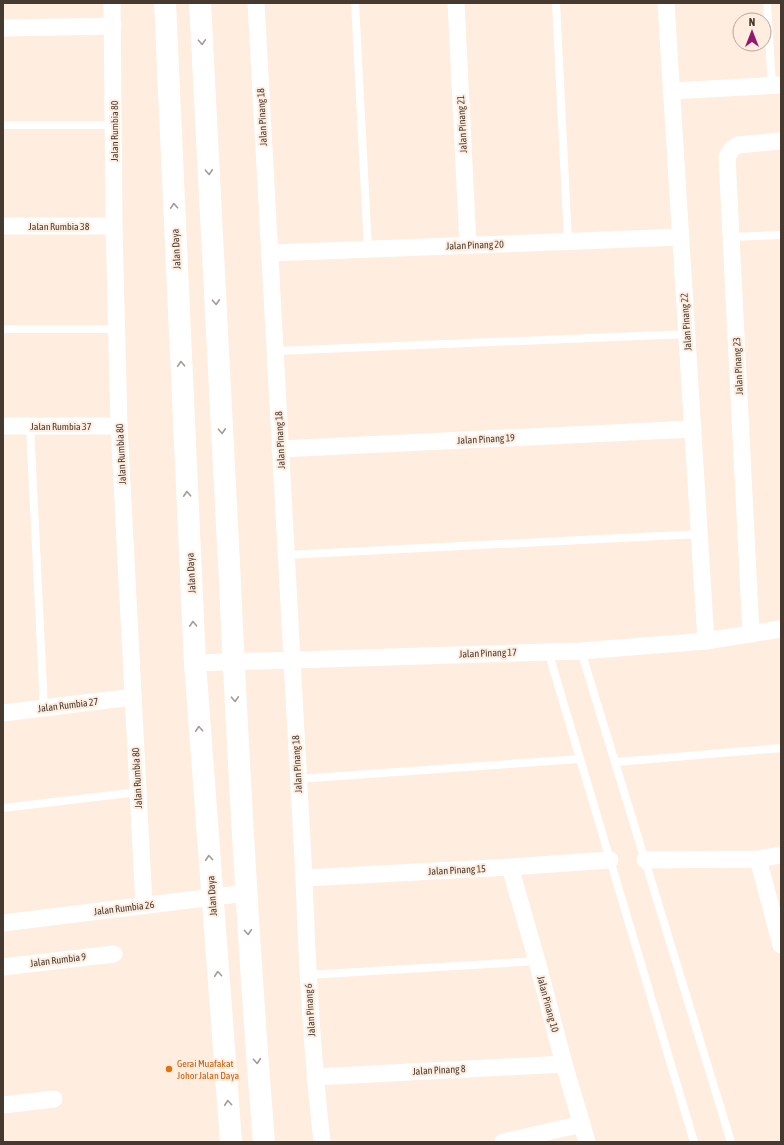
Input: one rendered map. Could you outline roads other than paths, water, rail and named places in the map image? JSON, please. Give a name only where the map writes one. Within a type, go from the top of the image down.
[{"type":"main road","name":"Jalan Daya","points":[[165,3],[195,662],[231,1142]]},
{"type":"main road","points":[[200,3],[246,893],[256,1052],[264,1142]]},
{"type":"street","name":"Jalan Rumbia 80","points":[[112,3],[114,226],[120,426],[144,905]]},
{"type":"street","name":"Jalan Pinang 18","points":[[256,3],[304,878]]},
{"type":"street","name":"Jalan Pinang 21","points":[[456,3],[468,245]]},
{"type":"street","name":"Jalan Pinang 22","points":[[666,3],[706,641]]},
{"type":"street","points":[[3,28],[113,26]]},
{"type":"street","points":[[672,91],[777,86]]},
{"type":"street","name":"Jalan Pinang 23","points":[[751,634],[727,157],[732,149],[738,145],[781,141]]},
{"type":"street","name":"Jalan Rumbia 38","points":[[3,226],[114,226]]},
{"type":"street","name":"Jalan Pinang 20","points":[[270,253],[681,237]]},
{"type":"street","name":"Jalan Rumbia 37","points":[[3,426],[120,426]]},
{"type":"street","name":"Jalan Pinang 19","points":[[280,448],[693,429]]},
{"type":"street","name":"Jalan Pinang 17","points":[[195,662],[581,651],[706,641],[781,629]]},
{"type":"street","name":"Jalan Rumbia 27","points":[[3,713],[133,697]]},
{"type":"street","points":[[645,860],[758,859],[781,855]]},
{"type":"street","points":[[758,859],[781,945]]},
{"type":"street","name":"Jalan Pinang 15","points":[[304,878],[610,860]]},
{"type":"street","name":"Jalan Pinang 10","points":[[510,867],[587,1142]]},
{"type":"street","name":"Jalan Pinang 6","points":[[304,878],[308,975],[315,1077],[322,1142]]},
{"type":"street","name":"Jalan Rumbia 26","points":[[3,923],[246,893]]},
{"type":"street","name":"Jalan Rumbia 9","points":[[3,967],[114,954]]},
{"type":"street","name":"Jalan Pinang 8","points":[[315,1077],[564,1064]]},
{"type":"street","points":[[3,1105],[54,1099]]},
{"type":"street","points":[[503,1142],[582,1124]]},
{"type":"lane","points":[[355,3],[368,249]]},
{"type":"lane","points":[[556,3],[568,241]]},
{"type":"lane","points":[[767,3],[777,86]]},
{"type":"lane","points":[[3,125],[114,125]]},
{"type":"lane","points":[[731,237],[781,235]]},
{"type":"lane","points":[[3,329],[117,329]]},
{"type":"lane","points":[[275,351],[687,334]]},
{"type":"lane","points":[[30,426],[44,708]]},
{"type":"lane","points":[[286,555],[699,534]]},
{"type":"lane","points":[[548,651],[694,1142]]},
{"type":"lane","points":[[581,651],[731,1142]]},
{"type":"lane","points":[[616,762],[781,748]]},
{"type":"lane","points":[[298,779],[580,758]]},
{"type":"lane","points":[[3,808],[138,792]]},
{"type":"lane","points":[[308,975],[537,961]]},
{"type":"place","name":"Gerai Muafakat Johor Jalan Daya","points":[[169,1069]]}]
